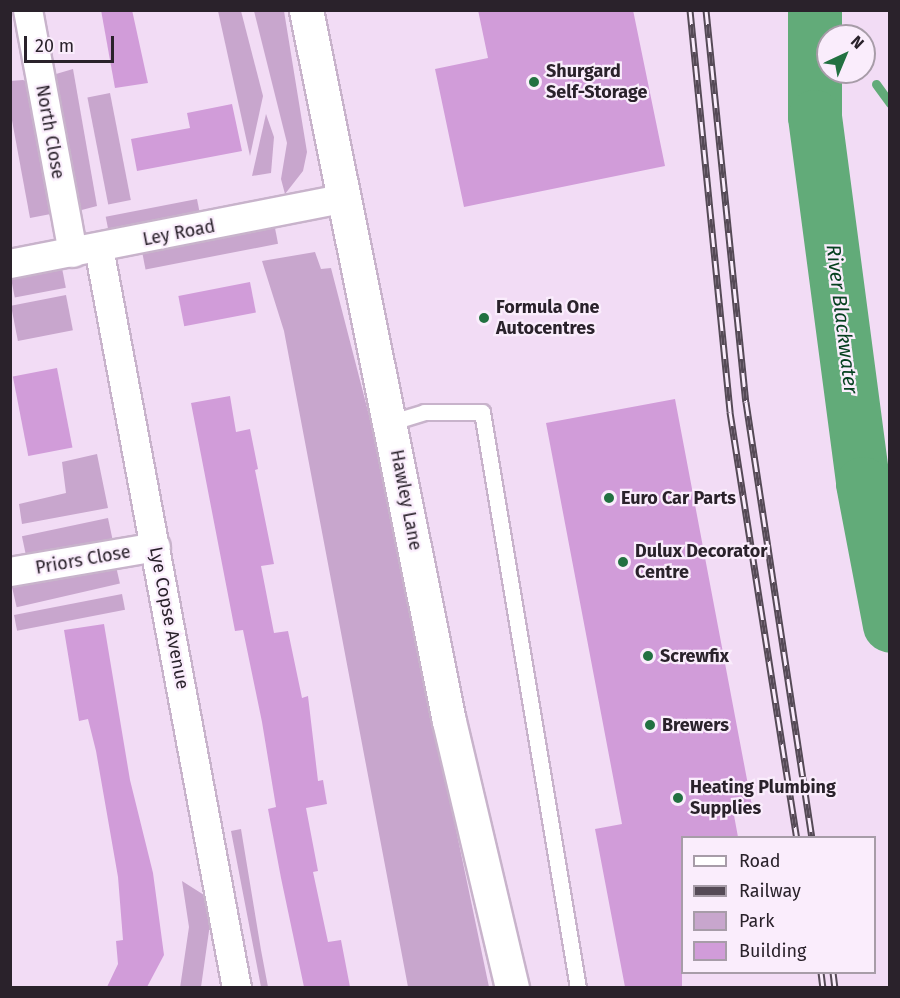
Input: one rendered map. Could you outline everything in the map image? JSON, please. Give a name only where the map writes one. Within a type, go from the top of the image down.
[{"type":"main road","name":"Hawley Lane","points":[[306,10],[392,422],[447,709],[512,987]]},
{"type":"street","name":"North Close","points":[[28,10],[86,251]]},
{"type":"street","name":"Ley Road","points":[[10,264],[86,251],[346,198]]},
{"type":"street","name":"Lye Copse Avenue","points":[[86,251],[156,547],[237,987]]},
{"type":"street","name":"Priors Close","points":[[10,572],[156,547]]},
{"type":"lane","points":[[392,422],[424,412],[482,412],[579,987]]},
{"type":"green space","points":[[218,11],[241,11],[263,96],[250,156]]},
{"type":"green space","points":[[254,11],[284,11],[307,152],[303,171],[285,194],[281,179],[287,143]]},
{"type":"green space","points":[[73,69],[97,206],[74,212],[50,83],[56,74]]},
{"type":"green space","points":[[23,80],[30,83],[56,213],[30,218],[11,115],[10,81]]},
{"type":"green space","points":[[110,93],[131,200],[108,204],[87,97]]},
{"type":"green space","points":[[266,114],[274,137],[271,173],[252,176]]},
{"type":"green space","points":[[197,199],[200,215],[109,232],[106,217]]},
{"type":"green space","points":[[275,228],[278,244],[146,269],[142,254]]},
{"type":"green space","points":[[315,252],[321,269],[331,268],[370,419],[489,987],[408,987],[284,331],[262,261]]},
{"type":"green space","points":[[62,268],[66,288],[15,298],[11,278]]},
{"type":"green space","points":[[66,295],[73,330],[18,341],[11,306]]},
{"type":"green space","points":[[97,454],[108,508],[22,524],[19,504],[66,493],[62,462]]},
{"type":"green space","points":[[108,518],[113,541],[27,560],[22,536]]},
{"type":"green space","points":[[115,562],[120,583],[17,607],[12,586]]},
{"type":"green space","points":[[122,594],[125,610],[17,631],[14,615]]},
{"type":"green space","points":[[241,829],[268,987],[261,987],[231,831]]},
{"type":"green space","points":[[182,881],[204,895],[211,917],[201,987],[180,988],[189,927]]},
{"type":"building","points":[[101,10],[132,10],[148,83],[115,88]]},
{"type":"building","points":[[478,10],[633,10],[665,166],[464,207],[435,69],[488,58]]},
{"type":"building","points":[[232,104],[242,151],[137,171],[131,139],[190,128],[187,113]]},
{"type":"building","points":[[250,282],[256,312],[184,326],[178,296]]},
{"type":"building","points":[[57,368],[72,448],[28,456],[13,377]]},
{"type":"building","points":[[230,396],[236,432],[250,429],[258,469],[255,470],[274,564],[261,566],[274,633],[288,631],[302,698],[308,696],[318,781],[323,780],[327,804],[306,808],[318,871],[313,872],[328,942],[341,940],[350,987],[304,987],[281,878],[268,809],[276,807],[262,722],[243,630],[235,631],[191,403]]},
{"type":"building","points":[[675,399],[752,806],[733,810],[738,836],[681,836],[682,987],[625,987],[595,829],[622,824],[546,423]]},
{"type":"building","points":[[104,624],[130,780],[153,873],[164,955],[147,987],[107,987],[118,964],[116,941],[123,940],[118,877],[96,751],[88,719],[79,721],[64,630]]},
{"type":"waterway","name":"River Blackwater","points":[[815,10],[815,117],[863,484],[890,625]]},
{"type":"waterway","points":[[876,84],[890,103]]},
{"type":"railway","points":[[690,10],[730,412],[797,836]]},
{"type":"railway","points":[[706,10],[746,402],[812,836]]},
{"type":"railway","points":[[821,974],[823,988]]},
{"type":"railway","points":[[833,974],[835,988]]},
{"type":"place","name":"Shurgard Self-Storage","points":[[534,82]]},
{"type":"place","name":"Formula One Autocentres","points":[[484,318]]},
{"type":"place","name":"Euro Car Parts","points":[[609,498]]},
{"type":"place","name":"Dulux Decorator Centre","points":[[623,562]]},
{"type":"place","name":"Screwfix","points":[[648,656]]},
{"type":"place","name":"Brewers","points":[[650,725]]},
{"type":"place","name":"Heating Plumbing Supplies","points":[[678,798]]}]
